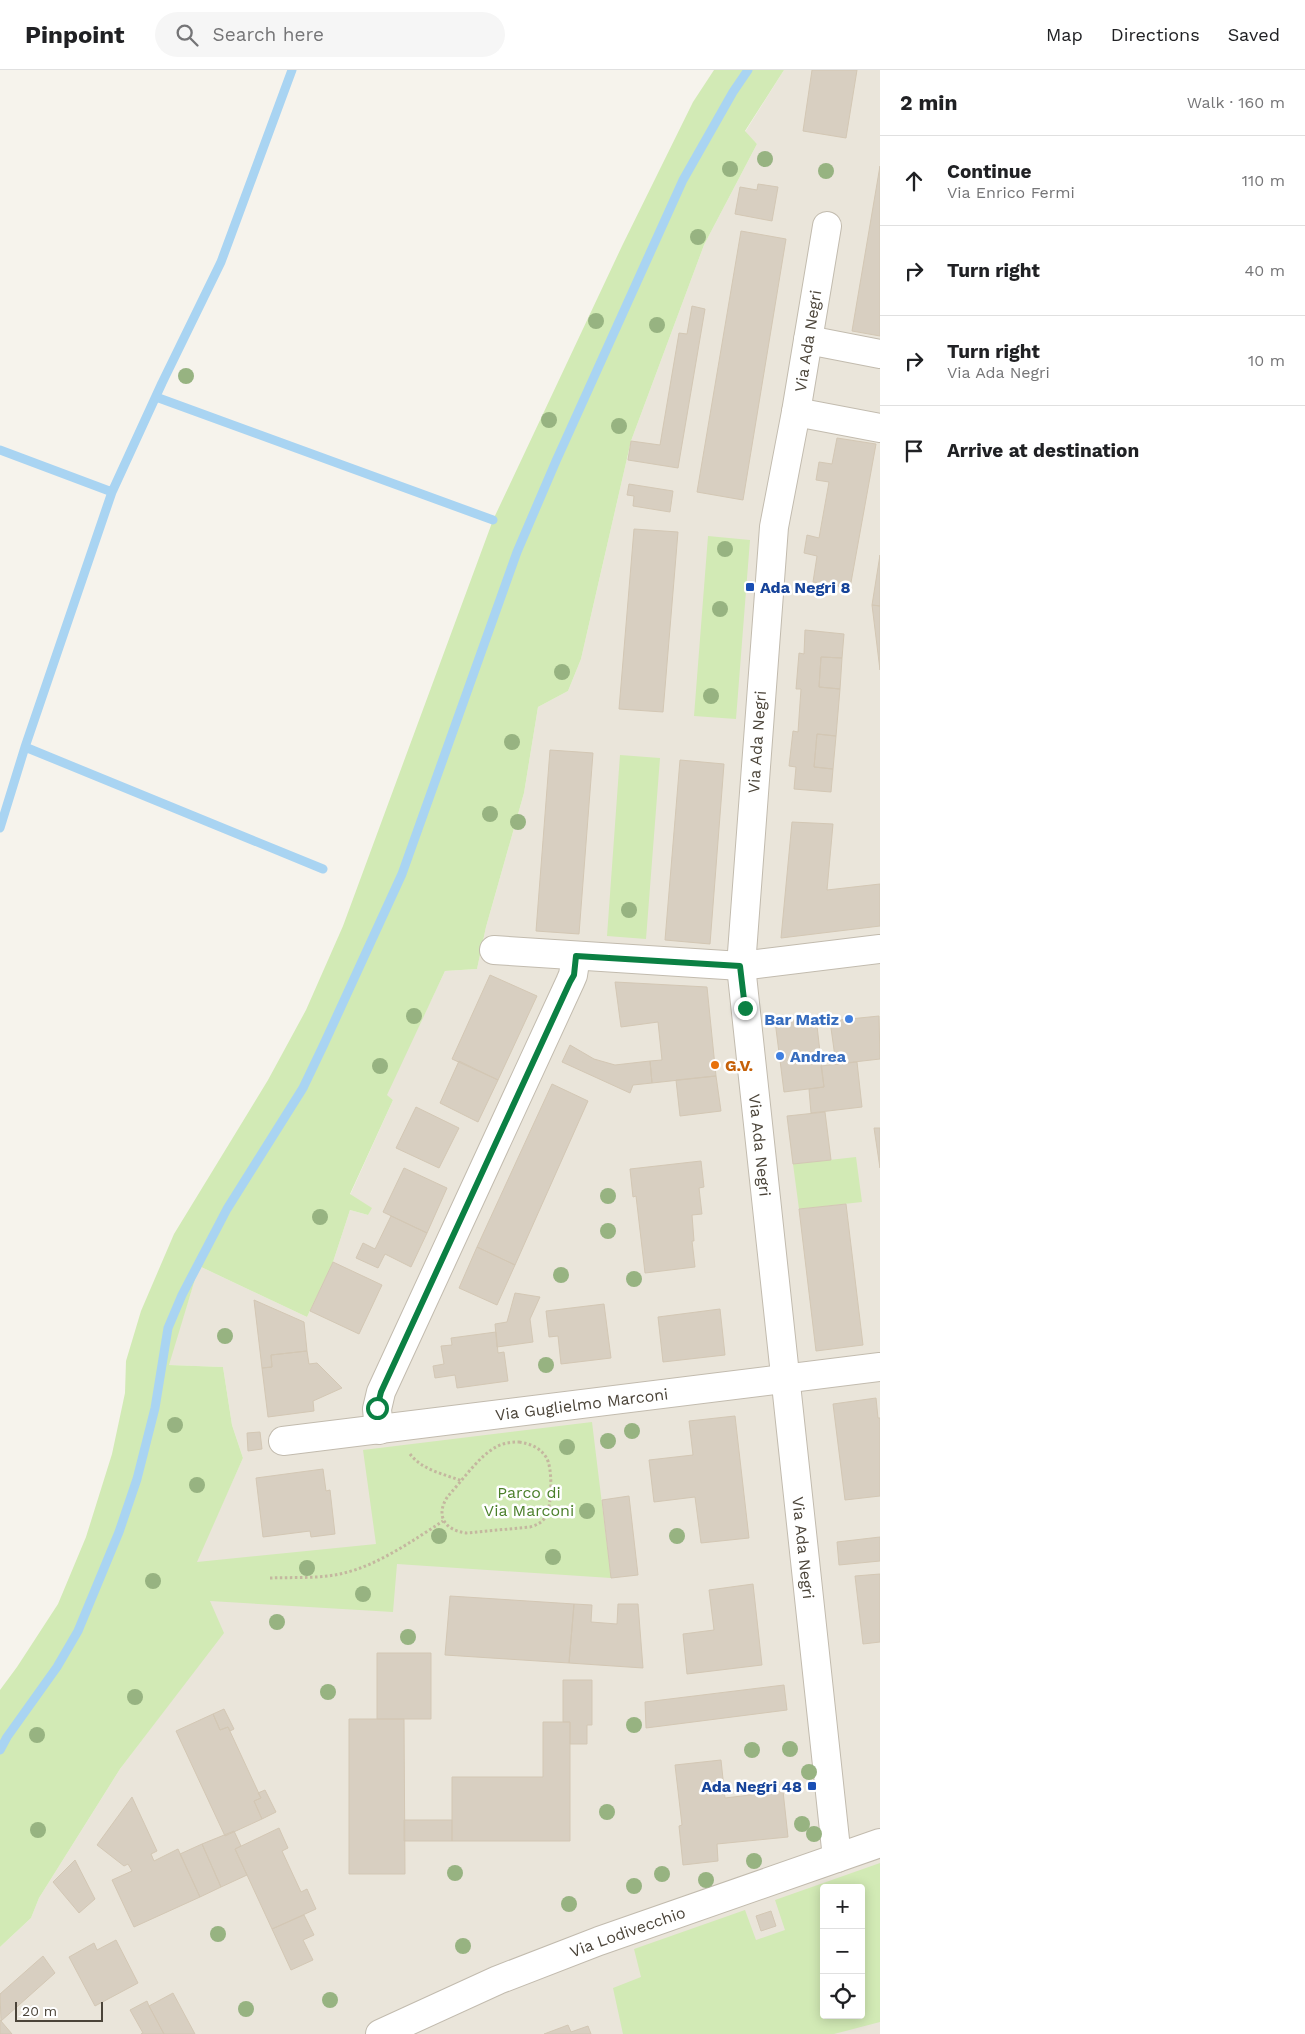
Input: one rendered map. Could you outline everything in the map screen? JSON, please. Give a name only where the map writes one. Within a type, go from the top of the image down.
[{"type":"street","name":"Via Ada Negri","points":[[827,226],[796,412],[774,527],[740,966],[837,1858]]},
{"type":"street","points":[[808,340],[880,354]]},
{"type":"street","points":[[796,412],[880,428]]},
{"type":"street","points":[[494,950],[740,966],[880,949]]},
{"type":"street","points":[[391,1428],[377,1408],[381,1392],[574,975],[576,956]]},
{"type":"street","name":"Via Guglielmo Marconi","points":[[283,1441],[880,1367]]},
{"type":"street","name":"Via Lodivecchio","points":[[380,2034],[498,1980],[599,1941],[880,1843]]},
{"type":"path","points":[[391,1428],[406,1444],[415,1461],[462,1481]]},
{"type":"path","points":[[519,1442],[530,1444],[540,1450],[548,1459],[550,1469],[549,1506],[546,1516],[538,1524],[530,1527],[457,1532],[443,1521],[442,1511],[444,1503],[462,1481],[495,1447],[506,1443],[519,1442]]},
{"type":"path","points":[[270,1578],[343,1574],[398,1549],[443,1521]]},
{"type":"shaded area","points":[[784,70],[880,70],[880,2034],[0,2034],[0,1947],[31,1918],[39,1898],[120,1769],[223,1633],[209,1601],[196,1562],[243,1458],[232,1425],[223,1367],[168,1365],[199,1266],[307,1317],[333,1262],[350,1210],[368,1215],[371,1208],[350,1195],[393,1100],[386,1095],[445,971],[477,969],[486,927],[524,793],[538,707],[568,691],[581,659],[631,441],[704,245],[757,144],[745,132]]},
{"type":"green space","name":"Parco di Via Marconi","points":[[714,70],[784,70],[745,131],[757,144],[704,245],[631,441],[581,659],[568,691],[538,707],[524,793],[486,927],[477,969],[445,971],[387,1095],[393,1100],[350,1194],[372,1208],[368,1215],[350,1210],[333,1262],[307,1317],[199,1266],[169,1365],[223,1367],[232,1425],[243,1458],[197,1562],[376,1544],[363,1450],[592,1422],[611,1578],[397,1564],[393,1612],[210,1601],[224,1633],[120,1769],[39,1898],[31,1918],[0,1947],[0,1690],[58,1604],[86,1537],[112,1454],[125,1393],[126,1361],[141,1311],[174,1234],[268,1080],[306,1010],[343,926],[493,520],[622,246],[693,102]]},
{"type":"green space","points":[[708,536],[750,540],[736,719],[694,716]]},
{"type":"green space","points":[[620,755],[660,758],[646,939],[607,936]]},
{"type":"green space","points":[[856,1157],[862,1202],[799,1209],[793,1164]]},
{"type":"green space","points":[[880,1863],[880,2022],[834,2034],[623,2034],[613,1988],[641,1977],[634,1949],[745,1910],[756,1940],[785,1930],[775,1900],[820,1884],[820,2019],[865,2019],[865,1884],[820,1884]]},
{"type":"building","points":[[812,70],[857,70],[846,138],[803,131]]},
{"type":"building","points":[[880,166],[880,336],[852,331]]},
{"type":"building","points":[[758,184],[778,187],[772,221],[735,214],[740,187],[757,190]]},
{"type":"building","points":[[741,231],[786,239],[743,500],[697,492]]},
{"type":"building","points":[[692,306],[705,309],[678,468],[628,460],[631,441],[660,445],[679,333],[687,334]]},
{"type":"building","points":[[837,438],[876,444],[850,588],[813,582],[817,556],[804,553],[807,535],[819,538],[829,482],[816,480],[819,462],[832,464]]},
{"type":"building","points":[[629,484],[673,491],[670,512],[633,506],[634,496],[627,495]]},
{"type":"building","points":[[634,529],[678,532],[663,712],[619,709]]},
{"type":"building","points":[[880,555],[880,606],[872,605]]},
{"type":"building","points":[[872,605],[880,606],[880,670]]},
{"type":"building","points":[[805,630],[844,634],[842,658],[821,657],[819,687],[840,689],[836,736],[817,734],[814,767],[833,769],[831,792],[794,789],[796,767],[789,766],[793,731],[798,732],[801,689],[796,689],[799,653],[804,654]]},
{"type":"building","points":[[821,657],[842,658],[840,689],[819,687]]},
{"type":"building","points":[[817,734],[836,736],[833,769],[814,767]]},
{"type":"building","points":[[550,750],[593,753],[579,934],[536,931]]},
{"type":"building","points":[[680,760],[724,764],[710,944],[665,940]]},
{"type":"building","points":[[792,822],[833,824],[827,890],[880,884],[880,926],[781,938]]},
{"type":"building","points":[[490,975],[537,996],[498,1080],[452,1059]]},
{"type":"building","points":[[615,982],[707,987],[716,1076],[652,1083],[650,1061],[662,1060],[658,1022],[621,1027]]},
{"type":"building","points":[[879,1016],[880,1059],[836,1064],[830,1021]]},
{"type":"building","points":[[816,1017],[824,1087],[784,1092],[775,1021]]},
{"type":"building","points":[[570,1045],[594,1059],[615,1065],[650,1061],[652,1083],[633,1085],[630,1093],[562,1062]]},
{"type":"building","points":[[459,1061],[498,1080],[478,1122],[440,1103]]},
{"type":"building","points":[[857,1062],[862,1107],[811,1113],[809,1089],[824,1087],[821,1066]]},
{"type":"building","points":[[716,1076],[721,1111],[680,1116],[676,1080]]},
{"type":"building","points":[[552,1084],[588,1101],[515,1265],[477,1247]]},
{"type":"building","points":[[416,1107],[459,1128],[439,1168],[396,1148]]},
{"type":"building","points":[[825,1112],[831,1160],[793,1164],[787,1116]]},
{"type":"building","points":[[874,1128],[880,1128],[880,1168]]},
{"type":"building","points":[[701,1161],[704,1187],[699,1188],[702,1214],[692,1215],[695,1267],[645,1273],[636,1196],[633,1197],[630,1169]]},
{"type":"building","points":[[404,1168],[447,1188],[427,1233],[383,1212]]},
{"type":"building","points":[[846,1204],[863,1345],[816,1351],[799,1209]]},
{"type":"building","points":[[391,1216],[427,1233],[411,1267],[385,1254],[378,1268],[356,1258],[363,1243],[375,1249]]},
{"type":"building","points":[[477,1247],[515,1265],[497,1305],[459,1288]]},
{"type":"building","points":[[333,1262],[382,1285],[359,1334],[310,1311]]},
{"type":"building","points":[[515,1293],[540,1297],[530,1319],[533,1342],[497,1347],[495,1324],[507,1322]]},
{"type":"building","points":[[254,1300],[304,1322],[307,1351],[271,1355],[272,1367],[262,1368]]},
{"type":"building","points":[[604,1304],[611,1358],[561,1364],[558,1336],[549,1337],[546,1311]]},
{"type":"building","points":[[720,1309],[725,1355],[663,1362],[658,1317]]},
{"type":"building","points":[[496,1332],[498,1353],[504,1352],[508,1381],[457,1388],[455,1375],[435,1378],[433,1366],[444,1364],[441,1346],[452,1345],[451,1338]]},
{"type":"building","points":[[307,1351],[309,1364],[317,1363],[342,1388],[313,1401],[314,1411],[268,1417],[262,1368],[272,1367],[271,1355]]},
{"type":"building","points":[[876,1398],[878,1418],[880,1418],[880,1496],[845,1500],[833,1404]]},
{"type":"building","points":[[735,1416],[749,1538],[701,1543],[695,1497],[654,1502],[649,1460],[693,1455],[689,1421]]},
{"type":"building","points":[[260,1432],[262,1449],[248,1451],[247,1433]]},
{"type":"building","points":[[323,1469],[326,1491],[330,1490],[335,1534],[311,1537],[310,1531],[263,1537],[256,1478]]},
{"type":"building","points":[[629,1496],[638,1575],[611,1578],[602,1500]]},
{"type":"building","points":[[880,1537],[880,1561],[839,1565],[837,1542]]},
{"type":"building","points":[[880,1574],[880,1642],[863,1644],[855,1576]]},
{"type":"building","points":[[753,1584],[762,1665],[687,1674],[683,1634],[714,1630],[709,1590]]},
{"type":"building","points":[[450,1596],[574,1604],[569,1663],[445,1655]]},
{"type":"building","points":[[574,1604],[592,1605],[591,1622],[617,1624],[618,1604],[638,1604],[643,1668],[569,1663]]},
{"type":"building","points":[[377,1653],[431,1653],[431,1719],[377,1719]]},
{"type":"building","points":[[563,1680],[592,1680],[592,1725],[587,1725],[587,1744],[570,1744],[570,1722],[563,1722]]},
{"type":"building","points":[[784,1685],[787,1710],[646,1728],[645,1702]]},
{"type":"building","points":[[224,1709],[234,1729],[230,1731],[228,1727],[220,1730],[213,1714]]},
{"type":"building","points":[[213,1714],[220,1730],[228,1727],[261,1798],[254,1801],[262,1819],[225,1836],[176,1731]]},
{"type":"building","points":[[349,1719],[404,1719],[405,1874],[349,1874]]},
{"type":"building","points":[[543,1722],[570,1722],[570,1841],[452,1841],[452,1777],[543,1777]]},
{"type":"building","points":[[721,1760],[725,1798],[783,1791],[788,1837],[717,1844],[718,1861],[683,1865],[679,1826],[682,1825],[675,1765]]},
{"type":"building","points":[[265,1790],[276,1812],[262,1819],[254,1801],[261,1798],[258,1793]]},
{"type":"building","points":[[132,1797],[157,1851],[151,1854],[154,1861],[178,1849],[200,1897],[134,1927],[112,1880],[132,1871],[128,1864],[124,1866],[97,1845]]},
{"type":"building","points":[[404,1820],[452,1820],[452,1841],[404,1841]]},
{"type":"building","points":[[279,1828],[288,1848],[282,1851],[301,1892],[307,1889],[316,1909],[272,1929],[235,1849]]},
{"type":"building","points":[[234,1831],[241,1846],[235,1849],[247,1875],[221,1887],[202,1844]]},
{"type":"building","points":[[202,1844],[221,1887],[200,1897],[180,1854]]},
{"type":"building","points":[[75,1860],[95,1899],[79,1913],[53,1882]]},
{"type":"building","points":[[771,1911],[776,1926],[761,1931],[756,1916]]},
{"type":"building","points":[[304,1915],[314,1935],[303,1940],[313,1960],[291,1970],[272,1929]]},
{"type":"building","points":[[116,1940],[138,1983],[95,2006],[69,1957],[94,1943],[97,1950]]},
{"type":"building","points":[[43,1956],[55,1973],[1,2021],[0,1994]]},
{"type":"building","points":[[173,1993],[195,2034],[164,2034],[149,2006]]},
{"type":"building","points":[[147,2001],[164,2034],[141,2034],[143,2033],[130,2010]]},
{"type":"building","points":[[1,2021],[12,2034],[0,2034]]},
{"type":"building","points":[[568,2025],[571,2032],[588,2026],[591,2034],[544,2034]]},
{"type":"waterway","points":[[0,828],[25,747],[112,492],[221,262],[292,70]]},
{"type":"waterway","points":[[0,1750],[7,1737],[57,1667],[78,1631],[119,1532],[137,1479],[155,1408],[168,1328],[182,1295],[227,1209],[303,1088],[324,1044],[402,874],[517,552],[556,461],[683,180],[733,92],[748,70]]},
{"type":"waterway","points":[[156,397],[493,520]]},
{"type":"waterway","points":[[0,450],[112,492]]},
{"type":"waterway","points":[[25,747],[323,869]]},
{"type":"place","name":"Ada Negri 8","points":[[750,587]]},
{"type":"place","name":"Bar Matiz","points":[[849,1019]]},
{"type":"place","name":"Andrea","points":[[780,1056]]},
{"type":"place","name":"G.V.","points":[[715,1065]]},
{"type":"place","name":"Ada Negri 48","points":[[812,1786]]},
{"type":"route","points":[[377,1408],[381,1392],[574,975],[576,956],[740,966],[745,1008]]}]
